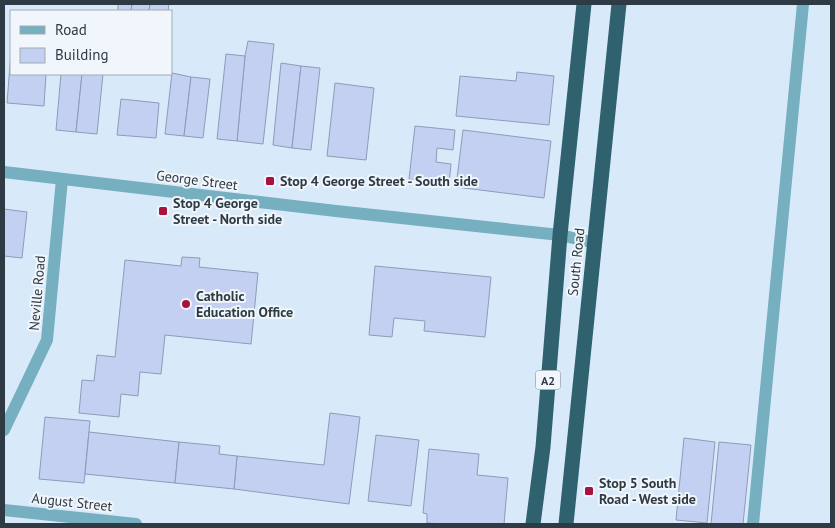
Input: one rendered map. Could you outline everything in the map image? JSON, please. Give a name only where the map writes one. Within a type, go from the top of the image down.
[{"type":"highway","name":"South Road","points":[[533,524],[584,4]]},
{"type":"highway","name":"South Road","points":[[566,524],[619,4]]},
{"type":"street","points":[[752,524],[803,4]]},
{"type":"street","name":"George Street","points":[[4,172],[560,235],[594,243]]},
{"type":"street","name":"Neville Road","points":[[4,430],[47,340],[62,179]]},
{"type":"street","name":"August Street","points":[[4,510],[136,524]]},
{"type":"building","points":[[118,4],[132,4],[131,10],[118,10]]},
{"type":"building","points":[[132,4],[150,4],[149,10],[131,10]]},
{"type":"building","points":[[150,4],[169,4],[168,10],[149,10]]},
{"type":"building","points":[[248,41],[274,44],[263,144],[237,141]]},
{"type":"building","points":[[226,54],[245,56],[237,141],[217,139]]},
{"type":"building","points":[[281,63],[301,66],[292,148],[273,145]]},
{"type":"building","points":[[10,65],[10,75],[46,75],[44,106],[7,103]]},
{"type":"building","points":[[301,66],[320,68],[311,150],[292,148]]},
{"type":"building","points":[[517,72],[554,76],[549,125],[456,116],[460,76],[516,81]]},
{"type":"building","points":[[172,73],[191,77],[184,136],[165,134]]},
{"type":"building","points":[[61,75],[82,75],[76,132],[56,130]]},
{"type":"building","points":[[82,75],[103,75],[97,134],[76,132]]},
{"type":"building","points":[[191,77],[210,79],[203,138],[184,136]]},
{"type":"building","points":[[335,83],[374,88],[366,160],[327,156]]},
{"type":"building","points":[[121,99],[159,103],[156,138],[117,135]]},
{"type":"building","points":[[415,126],[455,130],[453,150],[437,148],[436,162],[451,164],[449,184],[409,179]]},
{"type":"building","points":[[463,130],[551,141],[544,198],[456,187]]},
{"type":"building","points":[[4,209],[27,212],[22,258],[4,256]]},
{"type":"building","points":[[182,257],[200,258],[199,267],[258,273],[251,344],[165,335],[161,374],[140,372],[138,396],[121,394],[119,417],[79,413],[82,380],[94,381],[97,355],[115,357],[125,260],[181,266]]},
{"type":"building","points":[[375,266],[491,277],[485,337],[424,331],[425,321],[394,318],[392,337],[369,335]]},
{"type":"building","points":[[330,413],[360,417],[349,504],[234,489],[237,456],[324,465]]},
{"type":"building","points":[[45,417],[90,421],[84,483],[39,479]]},
{"type":"building","points":[[89,432],[179,442],[175,483],[85,474]]},
{"type":"building","points":[[376,435],[419,440],[411,506],[368,501]]},
{"type":"building","points":[[684,438],[715,442],[707,523],[676,520]]},
{"type":"building","points":[[179,442],[220,446],[219,454],[237,456],[234,489],[175,483]]},
{"type":"building","points":[[719,442],[751,445],[743,524],[711,524]]},
{"type":"building","points":[[429,449],[479,454],[477,475],[508,478],[504,524],[427,523],[427,514],[423,513]]},
{"type":"place","name":"Stop 4 George Street - South side","points":[[270,181]]},
{"type":"place","name":"Stop 4 George Street - North side","points":[[163,211]]},
{"type":"place","name":"Catholic Education Office","points":[[186,304]]},
{"type":"place","name":"Stop 5 South Road - West side","points":[[589,491]]}]
